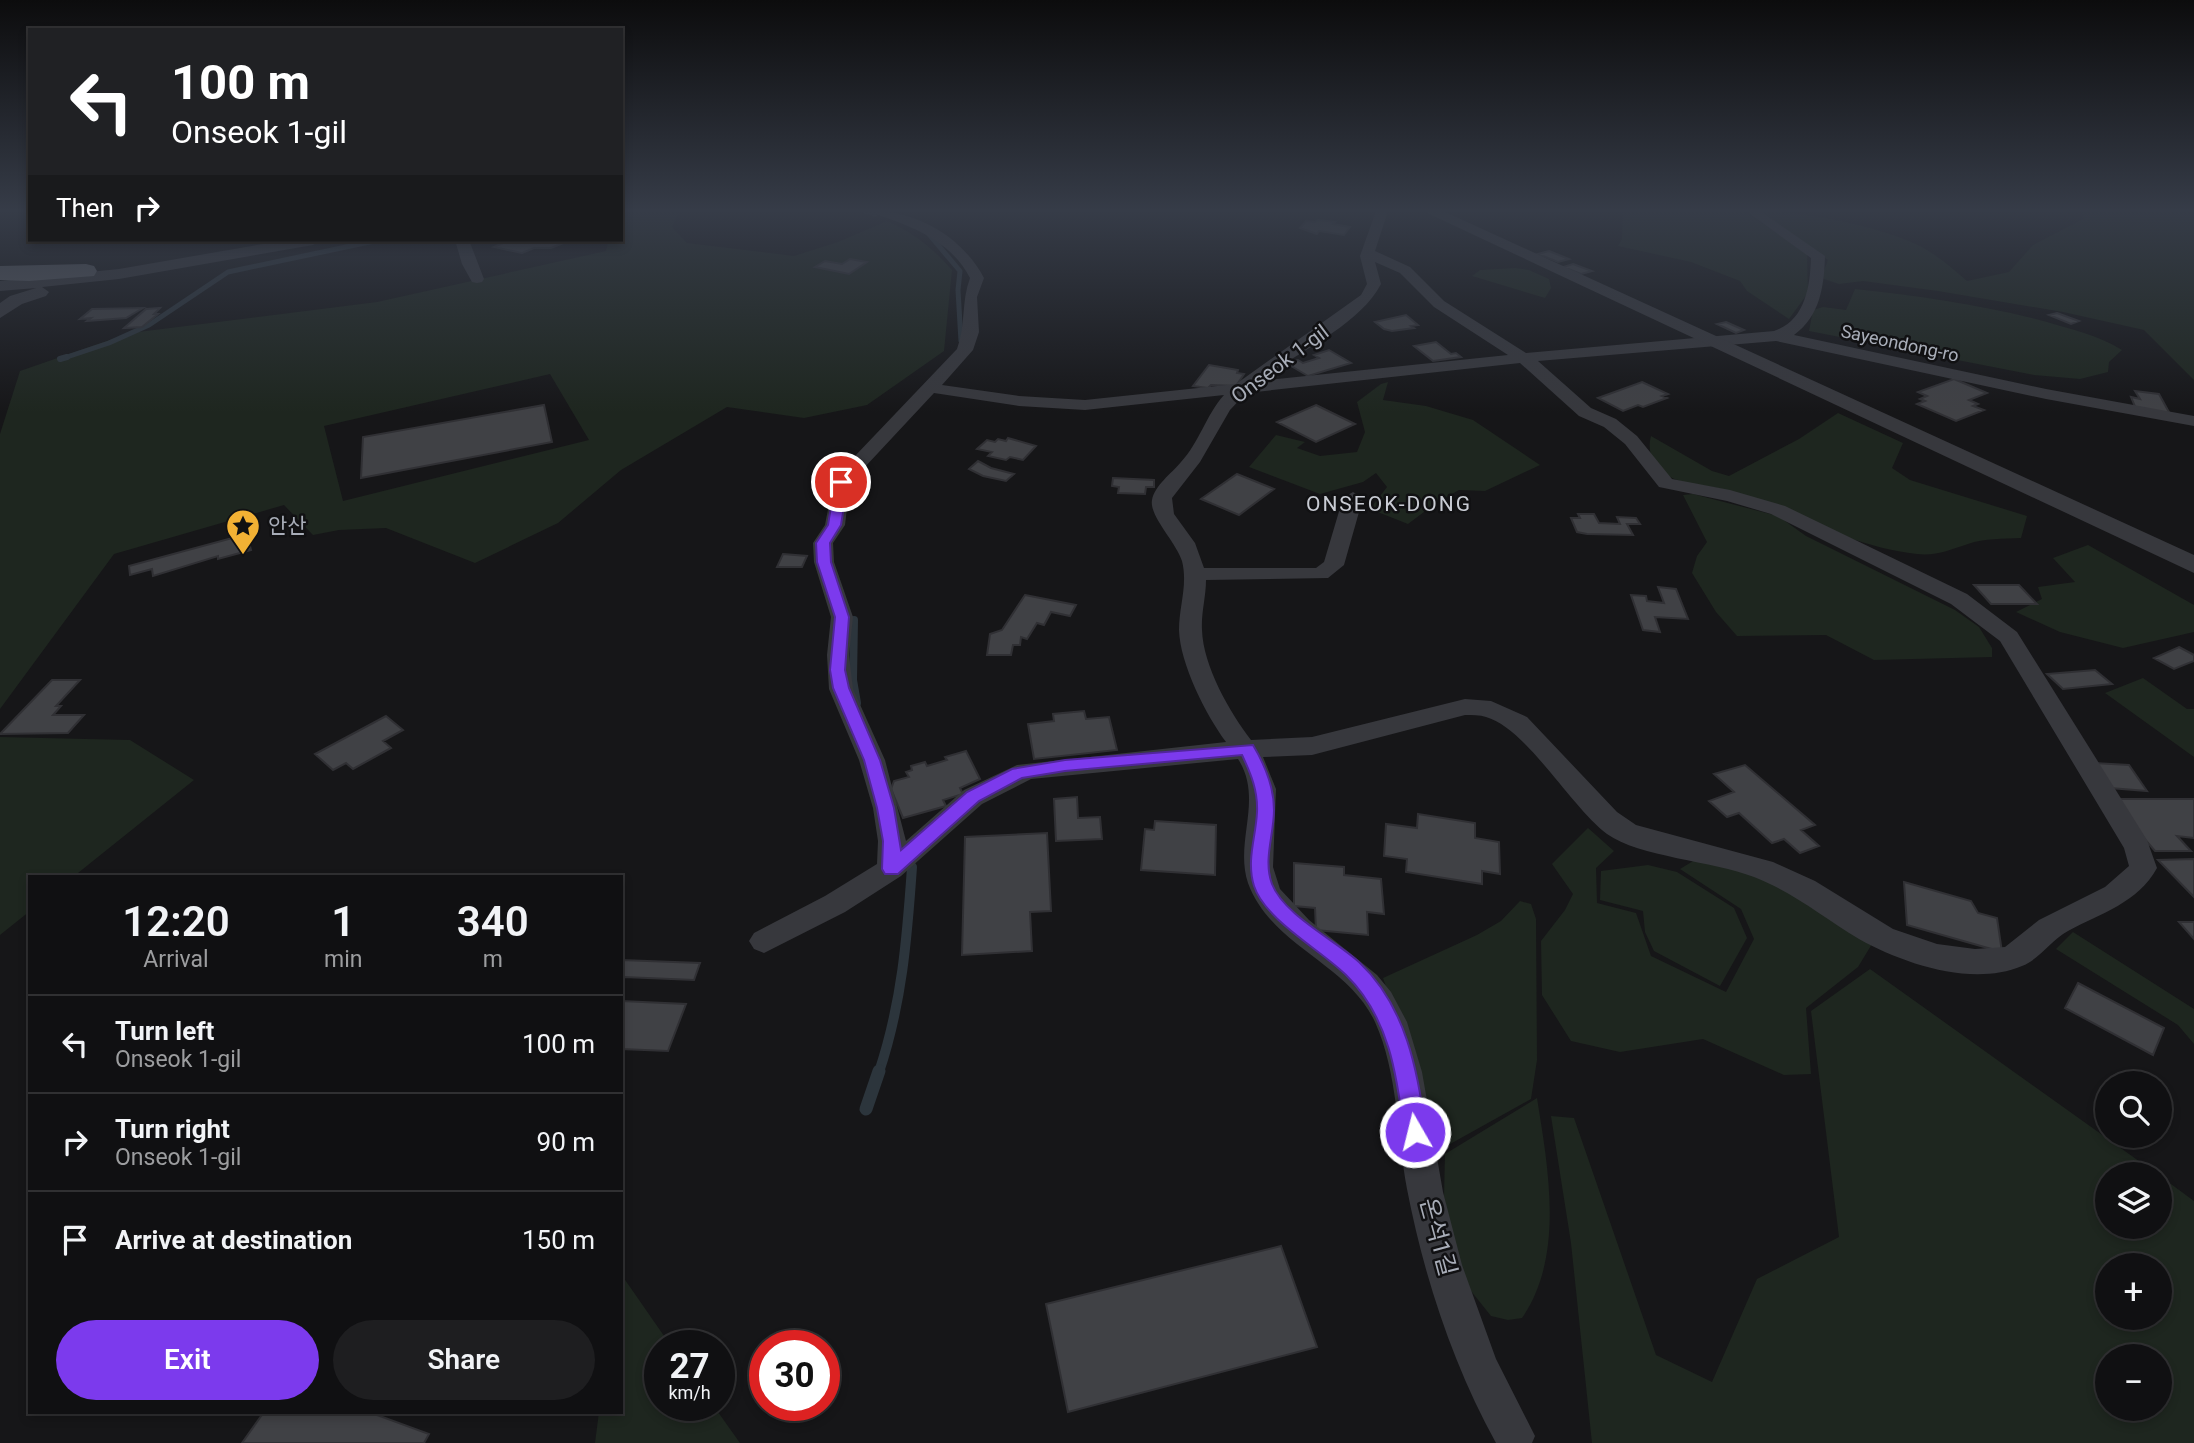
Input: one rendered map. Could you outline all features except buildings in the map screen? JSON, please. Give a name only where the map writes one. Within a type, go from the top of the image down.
[{"type":"street","points":[[0,286],[44,278]]},
{"type":"street","points":[[0,286],[56,278]]},
{"type":"street","points":[[0,312],[10,303],[31,295],[89,278]]},
{"type":"street","points":[[891,869],[892,841],[886,808],[872,760],[841,688],[838,655],[842,617],[824,562],[823,543],[835,525],[841,482],[968,345],[970,297],[976,278]]},
{"type":"street","name":"Onseok 1-gil","points":[[1247,749],[1219,712],[1194,649],[1191,621],[1195,574],[1185,542],[1163,512],[1161,501],[1168,488],[1192,460],[1226,404],[1241,388],[1362,303],[1374,284],[1373,278]]},
{"type":"street","points":[[764,941],[835,904],[891,869],[973,797],[1018,773],[1065,765],[1312,746],[1449,709],[1475,707],[1491,709],[1518,723],[1625,833],[1645,840],[1712,854],[1773,873],[1812,892],[1884,938],[1956,959],[1987,962],[2009,959],[2051,926],[2132,884],[2143,868],[2137,847],[2009,637],[1992,622],[1959,599],[1778,510],[1730,496],[1666,483],[1631,440],[1610,423],[1585,412],[1523,358],[1439,304],[1413,278]]},
{"type":"street","points":[[1576,278],[2194,565]]},
{"type":"street","points":[[1776,336],[1792,331],[1807,313],[1816,278]]},
{"type":"street","name":"Sayeondong-ro","points":[[930,388],[1069,405],[1523,358],[1776,336],[2033,391],[2194,421]]},
{"type":"street","points":[[1195,574],[1321,574],[1334,565],[1353,498]]},
{"type":"street","name":"온석1길","points":[[1247,749],[1261,777],[1265,796],[1259,855],[1263,886],[1289,919],[1360,976],[1378,999],[1391,1023],[1409,1082],[1425,1189],[1460,1313],[1488,1388],[1515,1436]]},
{"type":"shaded area","points":[[483,278],[951,278],[944,351],[867,405],[804,418],[727,407],[621,470],[558,523],[475,563],[386,528],[339,530],[313,535],[284,505],[114,554],[0,709],[0,434],[20,371],[130,333],[377,302]],"holes":[[[550,374],[589,440],[343,501],[324,426]]]},
{"type":"shaded area","points":[[1480,278],[1548,278],[1551,288],[1545,298]]},
{"type":"shaded area","points":[[1733,278],[1808,278],[1808,293],[1789,319],[1747,291],[1740,281]]},
{"type":"shaded area","points":[[1822,278],[1964,278],[1967,281],[1979,278],[2194,278],[2194,380],[2144,330],[2063,312],[1938,291],[1863,281],[1839,284]]},
{"type":"shaded area","points":[[1855,289],[1952,302],[2023,316],[2086,333],[2122,350],[2109,362],[2108,372],[2080,379],[2034,375],[1809,331],[1813,310],[1823,307],[1846,310]]},
{"type":"shaded area","points":[[1388,382],[1383,400],[1426,406],[1473,420],[1540,465],[1485,491],[1459,490],[1408,524],[1370,509],[1387,487],[1376,473],[1363,482],[1320,494],[1249,467],[1276,435],[1305,442],[1297,448],[1320,456],[1357,452],[1365,432],[1357,402],[1381,384]]},
{"type":"shaded area","points":[[1838,413],[1903,443],[1892,468],[1910,480],[2027,516],[2021,538],[1974,542],[1931,554],[1892,550],[1843,536],[1725,490],[1678,480],[1660,469],[1650,451],[1651,436],[1712,471],[1729,476],[1799,439]]},
{"type":"shaded area","points":[[1693,494],[1778,516],[1806,536],[1955,610],[1979,627],[1992,648],[1992,657],[1874,660],[1826,635],[1737,636],[1716,612],[1692,573],[1697,556],[1707,542],[1683,495]]},
{"type":"shaded area","points":[[2088,545],[2194,605],[2194,632],[2123,648],[2060,632],[2016,612],[2042,599],[2038,587],[2075,582],[2053,558]]},
{"type":"shaded area","points":[[2143,678],[2187,709],[2194,709],[2194,757],[2105,693]]},
{"type":"shaded area","points":[[0,737],[130,740],[194,780],[75,875],[28,875],[28,913],[0,935]]},
{"type":"shaded area","points":[[1588,828],[1614,851],[1596,868],[1597,903],[1636,913],[1651,956],[1726,992],[1754,939],[1741,909],[1680,869],[1703,855],[1780,884],[1872,944],[1858,967],[1806,1008],[1811,1074],[1784,1075],[1703,1039],[1620,1052],[1571,1041],[1542,995],[1541,941],[1565,910],[1573,894],[1552,864]]},
{"type":"shaded area","points":[[1648,865],[1677,872],[1734,908],[1747,938],[1720,986],[1654,951],[1645,932],[1643,911],[1600,900],[1601,871]]},
{"type":"shaded area","points":[[1520,901],[1531,904],[1536,919],[1537,1060],[1531,1099],[1443,1148],[1383,978],[1477,935],[1501,921]]},
{"type":"shaded area","points":[[2073,932],[2194,1009],[2194,1044],[2178,1025],[2056,949]]},
{"type":"shaded area","points":[[1870,969],[2095,1130],[2095,1148],[2121,1148],[2140,1162],[2095,1162],[2095,1239],[2172,1239],[2172,1185],[2194,1201],[2194,1443],[1592,1443],[1571,1243],[1551,1116],[1574,1118],[1656,1355],[1712,1382],[1757,1279],[1839,1237],[1811,1011]]},
{"type":"shaded area","points":[[1537,1098],[1548,1182],[1549,1239],[1535,1294],[1522,1318],[1508,1320],[1491,1316],[1463,1281],[1444,1197],[1445,1154]]},
{"type":"shaded area","points":[[623,1277],[660,1330],[644,1330],[644,1421],[724,1421],[740,1443],[595,1443],[599,1414],[623,1414]]},
{"type":"waterway","points":[[67,357],[109,343],[149,325],[219,278]]},
{"type":"waterway","points":[[959,278],[961,341]]},
{"type":"waterway","points":[[60,359],[67,357]]},
{"type":"waterway","points":[[61,359],[67,357]]},
{"type":"waterway","points":[[854,620],[853,680],[857,703]]},
{"type":"waterway","points":[[879,1072],[898,996],[912,867]]},
{"type":"waterway","points":[[866,1109],[879,1071]]},
{"type":"place","name":"안산","points":[[243,556]]},
{"type":"district","name":"ONSEOK-DONG","points":[[1389,504]]},
{"type":"route","points":[[841,482],[835,525],[823,543],[824,562],[840,604],[842,617],[838,655],[841,688],[872,760],[886,808],[892,841],[891,869],[973,797],[1018,773],[1065,765],[1247,749],[1261,777],[1265,796],[1259,855],[1263,886],[1282,912],[1296,925],[1353,969],[1383,1006],[1400,1048],[1409,1082],[1415,1132]]}]
